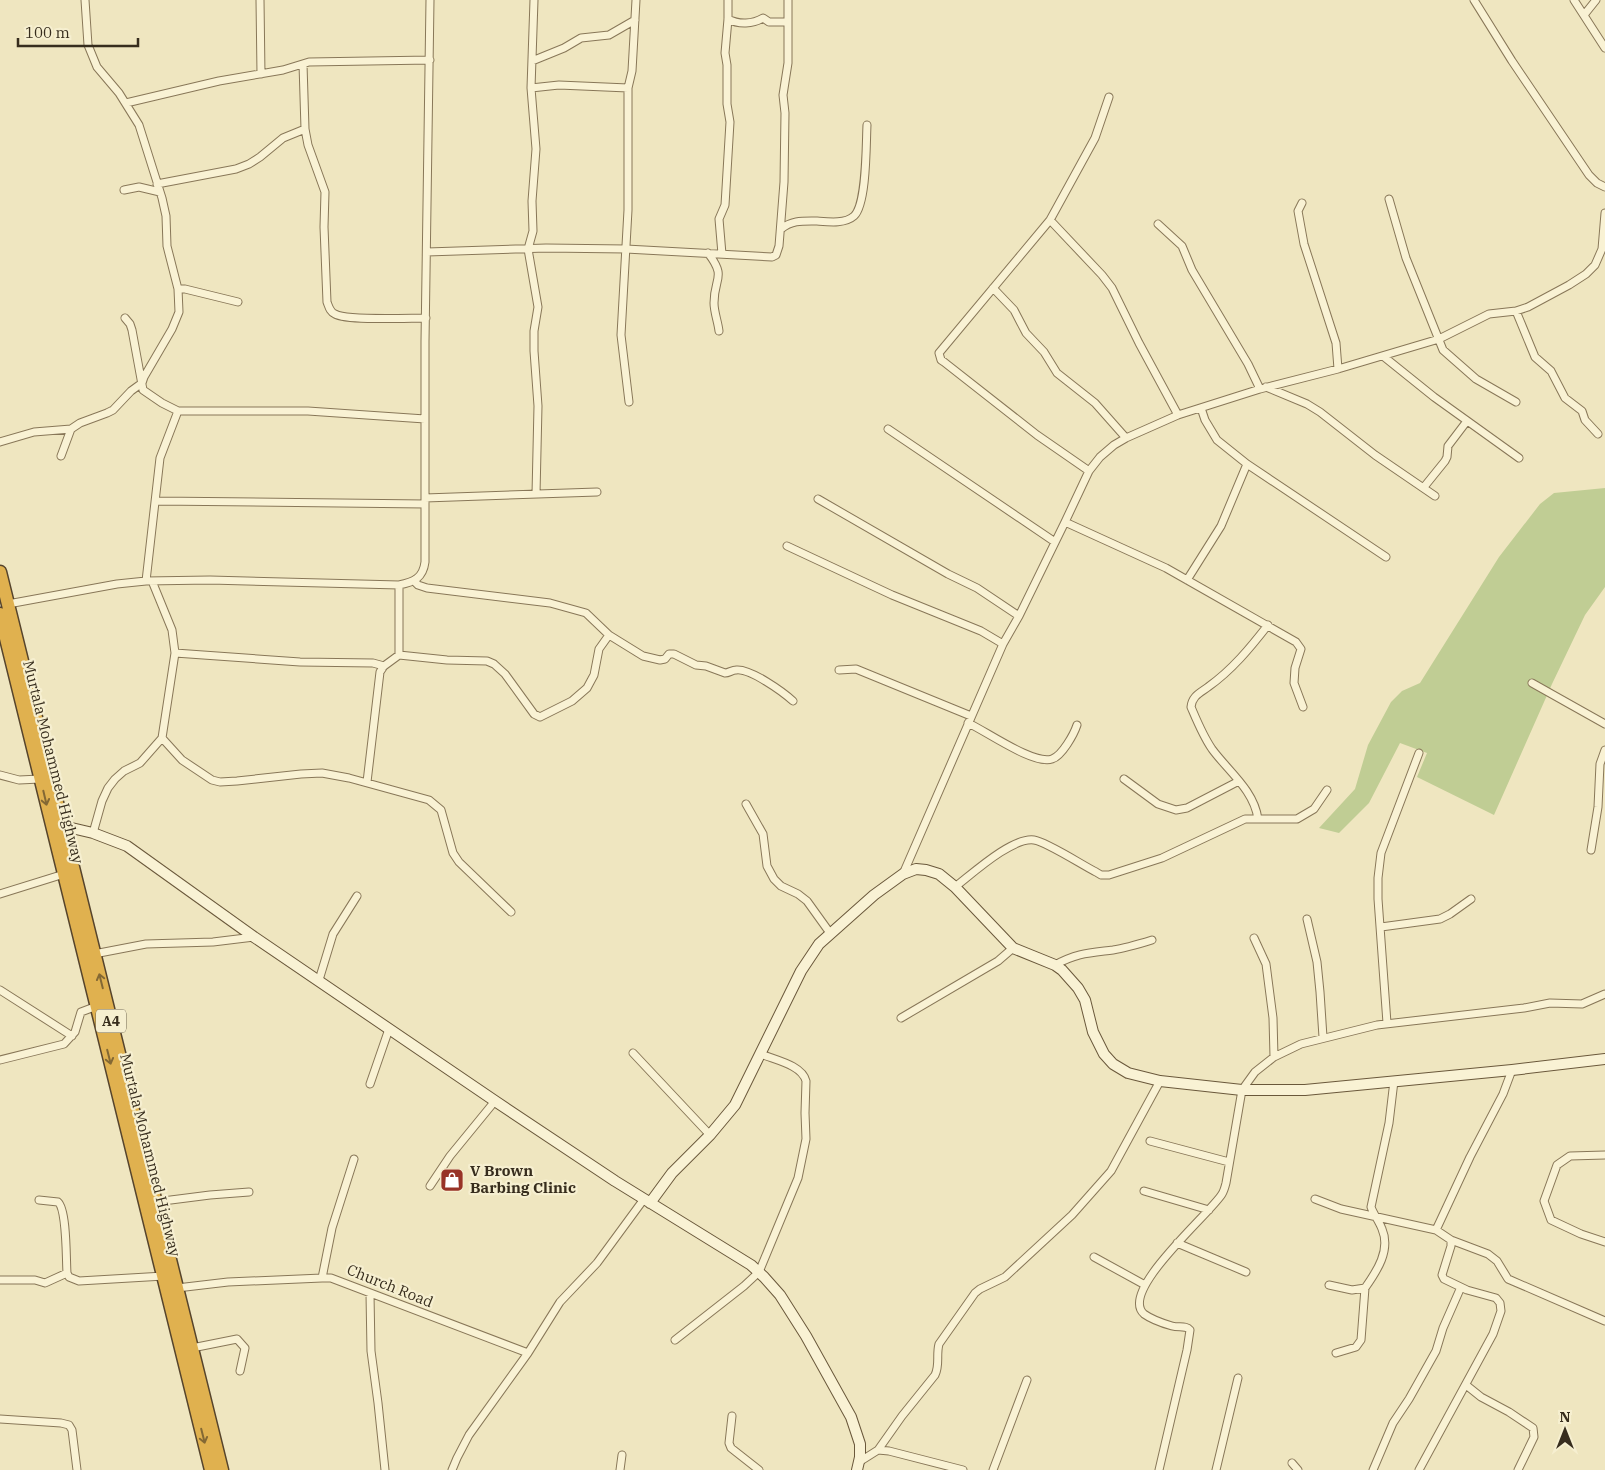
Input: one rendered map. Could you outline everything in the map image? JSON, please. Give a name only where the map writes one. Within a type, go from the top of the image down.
[{"type":"highway","name":"A4","points":[[0,572],[8,604],[27,706],[63,826],[222,1470]]},
{"type":"highway","name":"Murtala Mohammed Highway","points":[[0,614],[27,706],[40,779],[211,1470]]},
{"type":"street","points":[[61,456],[72,429],[80,423],[113,410],[131,391],[142,383],[172,329],[179,312],[178,290],[167,246],[166,216],[160,192],[139,125],[126,104],[97,66],[91,52],[86,33],[85,0]]},
{"type":"street","points":[[260,0],[261,74]]},
{"type":"street","points":[[8,604],[117,584],[149,581],[210,580],[399,585],[414,581],[421,576],[424,570],[430,0]]},
{"type":"street","points":[[534,0],[531,88],[536,149],[532,201],[533,231],[528,249],[538,307],[534,331],[538,406],[536,494]]},
{"type":"street","points":[[629,402],[621,347],[626,249],[628,88],[632,72],[636,0]]},
{"type":"street","points":[[722,254],[719,219],[725,205],[730,122],[727,104],[725,52],[728,0]]},
{"type":"street","points":[[427,252],[546,248],[626,249],[772,257],[776,255],[781,229],[784,182],[785,113],[783,95],[788,63],[788,0]]},
{"type":"street","points":[[1474,0],[1512,61],[1589,176],[1597,184],[1605,187]]},
{"type":"street","points":[[1574,0],[1605,48]]},
{"type":"street","points":[[1584,16],[1596,0]]},
{"type":"street","points":[[728,19],[738,23],[757,22],[763,18],[770,22],[788,22]]},
{"type":"street","points":[[532,62],[564,48],[581,38],[609,35],[635,20]]},
{"type":"street","points":[[126,104],[219,81],[282,70],[316,61],[430,60]]},
{"type":"street","points":[[303,64],[304,129],[326,192],[324,226],[327,302],[330,310],[336,315],[348,318],[426,318]]},
{"type":"street","points":[[531,88],[559,85],[628,88]]},
{"type":"street","points":[[1088,471],[1037,435],[941,360],[939,353],[1050,220],[1095,138],[1109,97]]},
{"type":"street","points":[[781,229],[792,222],[838,222],[848,220],[859,210],[863,197],[867,125]]},
{"type":"street","points":[[157,184],[236,169],[260,157],[282,138],[304,129]]},
{"type":"street","points":[[124,190],[139,187],[160,192]]},
{"type":"street","points":[[1388,199],[1406,258],[1438,339],[1447,354],[1476,379],[1516,402]]},
{"type":"street","points":[[1302,203],[1298,211],[1304,244],[1334,334],[1338,369]]},
{"type":"street","points":[[903,874],[934,807],[1003,644],[1066,522],[1088,471],[1100,457],[1126,438],[1178,415],[1263,388],[1338,369],[1438,339],[1489,314],[1516,311],[1543,300],[1586,274],[1595,265],[1603,250],[1605,213]]},
{"type":"street","points":[[1050,220],[1112,288],[1178,415]]},
{"type":"street","points":[[1158,224],[1182,246],[1192,270],[1263,388],[1295,399],[1320,412],[1375,455],[1435,496]]},
{"type":"street","points":[[708,253],[719,271],[714,303],[720,331]]},
{"type":"street","points":[[993,288],[1014,310],[1026,333],[1044,352],[1056,373],[1095,403],[1126,438]]},
{"type":"street","points":[[178,290],[238,302]]},
{"type":"street","points":[[1516,311],[1535,357],[1551,371],[1565,398],[1582,411],[1585,420],[1598,434]]},
{"type":"street","points":[[125,318],[132,330],[143,390],[150,396],[178,411],[308,411],[425,419]]},
{"type":"street","points":[[1383,356],[1434,397],[1519,458]]},
{"type":"street","points":[[1201,408],[1207,425],[1217,440],[1247,464],[1386,558]]},
{"type":"street","points":[[93,833],[102,801],[108,788],[124,771],[140,763],[162,738],[175,653],[172,630],[149,581],[160,458],[178,411]]},
{"type":"street","points":[[1424,487],[1445,461],[1448,446],[1467,421]]},
{"type":"street","points":[[0,442],[34,432],[72,429]]},
{"type":"street","points":[[888,429],[1056,542]]},
{"type":"street","points":[[1187,580],[1221,526],[1247,464]]},
{"type":"street","points":[[156,501],[425,501],[597,492]]},
{"type":"street","points":[[818,499],[948,574],[977,588],[1019,616]]},
{"type":"street","points":[[1066,522],[1166,568],[1296,642],[1301,649],[1294,674],[1294,683],[1303,707]]},
{"type":"street","points":[[787,546],[892,595],[981,631],[1003,644]]},
{"type":"street","points":[[414,581],[418,585],[427,588],[550,603],[586,613],[609,635],[651,659],[664,659],[670,654],[674,654],[696,665],[706,666],[724,674],[734,670],[742,670],[782,690],[793,701]]},
{"type":"street","points":[[399,585],[399,655]]},
{"type":"street","points":[[1258,819],[1255,804],[1208,743],[1191,704],[1194,697],[1224,675],[1241,658],[1268,625]]},
{"type":"street","points":[[367,782],[380,672],[384,666],[399,655],[447,660],[481,660],[494,664],[505,674],[534,714],[540,717],[572,701],[587,688],[594,674],[599,649],[609,635]]},
{"type":"street","points":[[175,653],[300,662],[373,663],[384,666]]},
{"type":"street","points":[[839,670],[856,669],[970,719],[1005,745],[1047,760],[1053,759],[1062,751],[1077,725]]},
{"type":"street","points":[[1532,683],[1605,724]]},
{"type":"street","points":[[162,738],[189,765],[212,780],[220,782],[322,773],[367,782],[430,800],[441,810],[453,853],[459,862],[511,912]]},
{"type":"street","points":[[1591,850],[1598,807],[1600,764],[1605,750]]},
{"type":"street","points":[[1387,1024],[1378,899],[1379,864],[1418,753]]},
{"type":"street","points":[[0,775],[19,780],[40,779]]},
{"type":"street","points":[[1124,779],[1158,804],[1176,810],[1187,808],[1239,781]]},
{"type":"street","points":[[955,887],[1008,848],[1026,840],[1039,841],[1101,875],[1109,875],[1162,858],[1245,819],[1298,819],[1314,809],[1327,790]]},
{"type":"street","points":[[746,804],[763,834],[767,866],[774,879],[781,886],[798,894],[807,901],[830,933]]},
{"type":"street","points":[[63,826],[93,833],[127,846],[254,937],[495,1101],[647,1201],[752,1265],[780,1295],[806,1336],[851,1416],[860,1444],[858,1466]]},
{"type":"street","points":[[452,1470],[469,1435],[528,1353],[560,1302],[597,1263],[647,1201],[727,1116],[735,1105],[801,971],[819,944],[874,896],[903,874],[916,869],[939,874],[955,887],[1013,948],[1056,965],[1070,977],[1084,1000],[1093,1032],[1108,1059],[1128,1074],[1160,1081],[1242,1090],[1305,1090],[1605,1059]]},
{"type":"street","points":[[0,894],[64,874]]},
{"type":"street","points":[[318,980],[334,934],[357,896]]},
{"type":"street","points":[[1381,927],[1440,919],[1471,899]]},
{"type":"street","points":[[1307,919],[1320,992],[1322,1037]]},
{"type":"street","points":[[94,954],[146,944],[213,942],[254,937]]},
{"type":"street","points":[[1254,938],[1266,964],[1273,1018],[1274,1057]]},
{"type":"street","points":[[1056,965],[1069,957],[1115,950],[1152,940]]},
{"type":"street","points":[[901,1018],[998,961],[1013,948]]},
{"type":"street","points":[[0,990],[72,1036]]},
{"type":"street","points":[[1159,1470],[1190,1330],[1185,1327],[1170,1326],[1144,1314],[1140,1303],[1145,1285],[1168,1252],[1223,1194],[1242,1090],[1255,1072],[1274,1057],[1300,1044],[1322,1037],[1387,1024],[1524,1008],[1550,1003],[1582,1004],[1605,994]]},
{"type":"street","points":[[0,1060],[59,1047],[77,1029],[81,1012],[97,1006]]},
{"type":"street","points":[[370,1084],[389,1029]]},
{"type":"street","points":[[634,1053],[710,1134]]},
{"type":"street","points":[[675,1340],[759,1272],[798,1178],[806,1138],[805,1076],[797,1069],[761,1054]]},
{"type":"street","points":[[1436,1230],[1470,1157],[1503,1094],[1512,1070]]},
{"type":"street","points":[[858,1466],[878,1450],[935,1375],[938,1367],[937,1350],[939,1344],[974,1294],[980,1288],[1005,1277],[1072,1215],[1111,1171],[1160,1081]]},
{"type":"street","points":[[1336,1353],[1356,1346],[1361,1340],[1365,1288],[1376,1271],[1384,1250],[1385,1242],[1382,1228],[1374,1217],[1371,1207],[1389,1123],[1394,1081]]},
{"type":"street","points":[[430,1186],[450,1156],[495,1101]]},
{"type":"street","points":[[1150,1141],[1229,1162]]},
{"type":"street","points":[[1605,1155],[1570,1156],[1557,1165],[1544,1201],[1551,1220],[1581,1234],[1605,1242]]},
{"type":"street","points":[[322,1278],[332,1228],[354,1159]]},
{"type":"street","points":[[155,1202],[249,1192]]},
{"type":"street","points":[[1144,1192],[1209,1210]]},
{"type":"street","points":[[1314,1199],[1341,1209],[1436,1230],[1451,1240],[1488,1254],[1497,1261],[1508,1279],[1605,1321]]},
{"type":"street","points":[[39,1200],[58,1202],[62,1206],[66,1237],[67,1273],[69,1277],[78,1281],[164,1276]]},
{"type":"street","points":[[1419,1470],[1493,1334],[1501,1307],[1496,1298],[1461,1288],[1444,1279],[1442,1275],[1451,1240]]},
{"type":"street","points":[[1177,1243],[1246,1272]]},
{"type":"street","points":[[1094,1257],[1145,1285]]},
{"type":"street","points":[[0,1280],[36,1280],[45,1283],[67,1273]]},
{"type":"street","name":"Church Road","points":[[177,1288],[228,1282],[322,1278],[338,1280],[370,1294],[528,1353]]},
{"type":"street","points":[[1330,1285],[1352,1290],[1365,1288]]},
{"type":"street","points":[[1373,1470],[1393,1423],[1436,1351],[1443,1328],[1461,1288]]},
{"type":"street","points":[[370,1294],[370,1344],[385,1470]]},
{"type":"street","points":[[192,1348],[237,1339],[245,1348],[240,1371]]},
{"type":"street","points":[[1216,1470],[1238,1378]]},
{"type":"street","points":[[992,1470],[1027,1380]]},
{"type":"street","points":[[1466,1385],[1481,1397],[1533,1428],[1534,1437],[1518,1470]]},
{"type":"street","points":[[732,1416],[729,1443],[731,1448],[760,1470]]},
{"type":"street","points":[[0,1419],[69,1425],[72,1430],[77,1470]]},
{"type":"street","points":[[878,1450],[889,1451],[963,1470]]},
{"type":"street","points":[[620,1470],[622,1455]]},
{"type":"street","points":[[1292,1463],[1298,1470]]},
{"type":"green space","points":[[1605,488],[1605,587],[1585,615],[1494,815],[1417,777],[1427,753],[1400,743],[1369,803],[1339,833],[1319,828],[1355,789],[1368,745],[1391,702],[1402,691],[1420,683],[1499,557],[1540,504],[1554,493]]},
{"type":"place","name":"V Brown Barbing Clinic","points":[[452,1180]]}]
